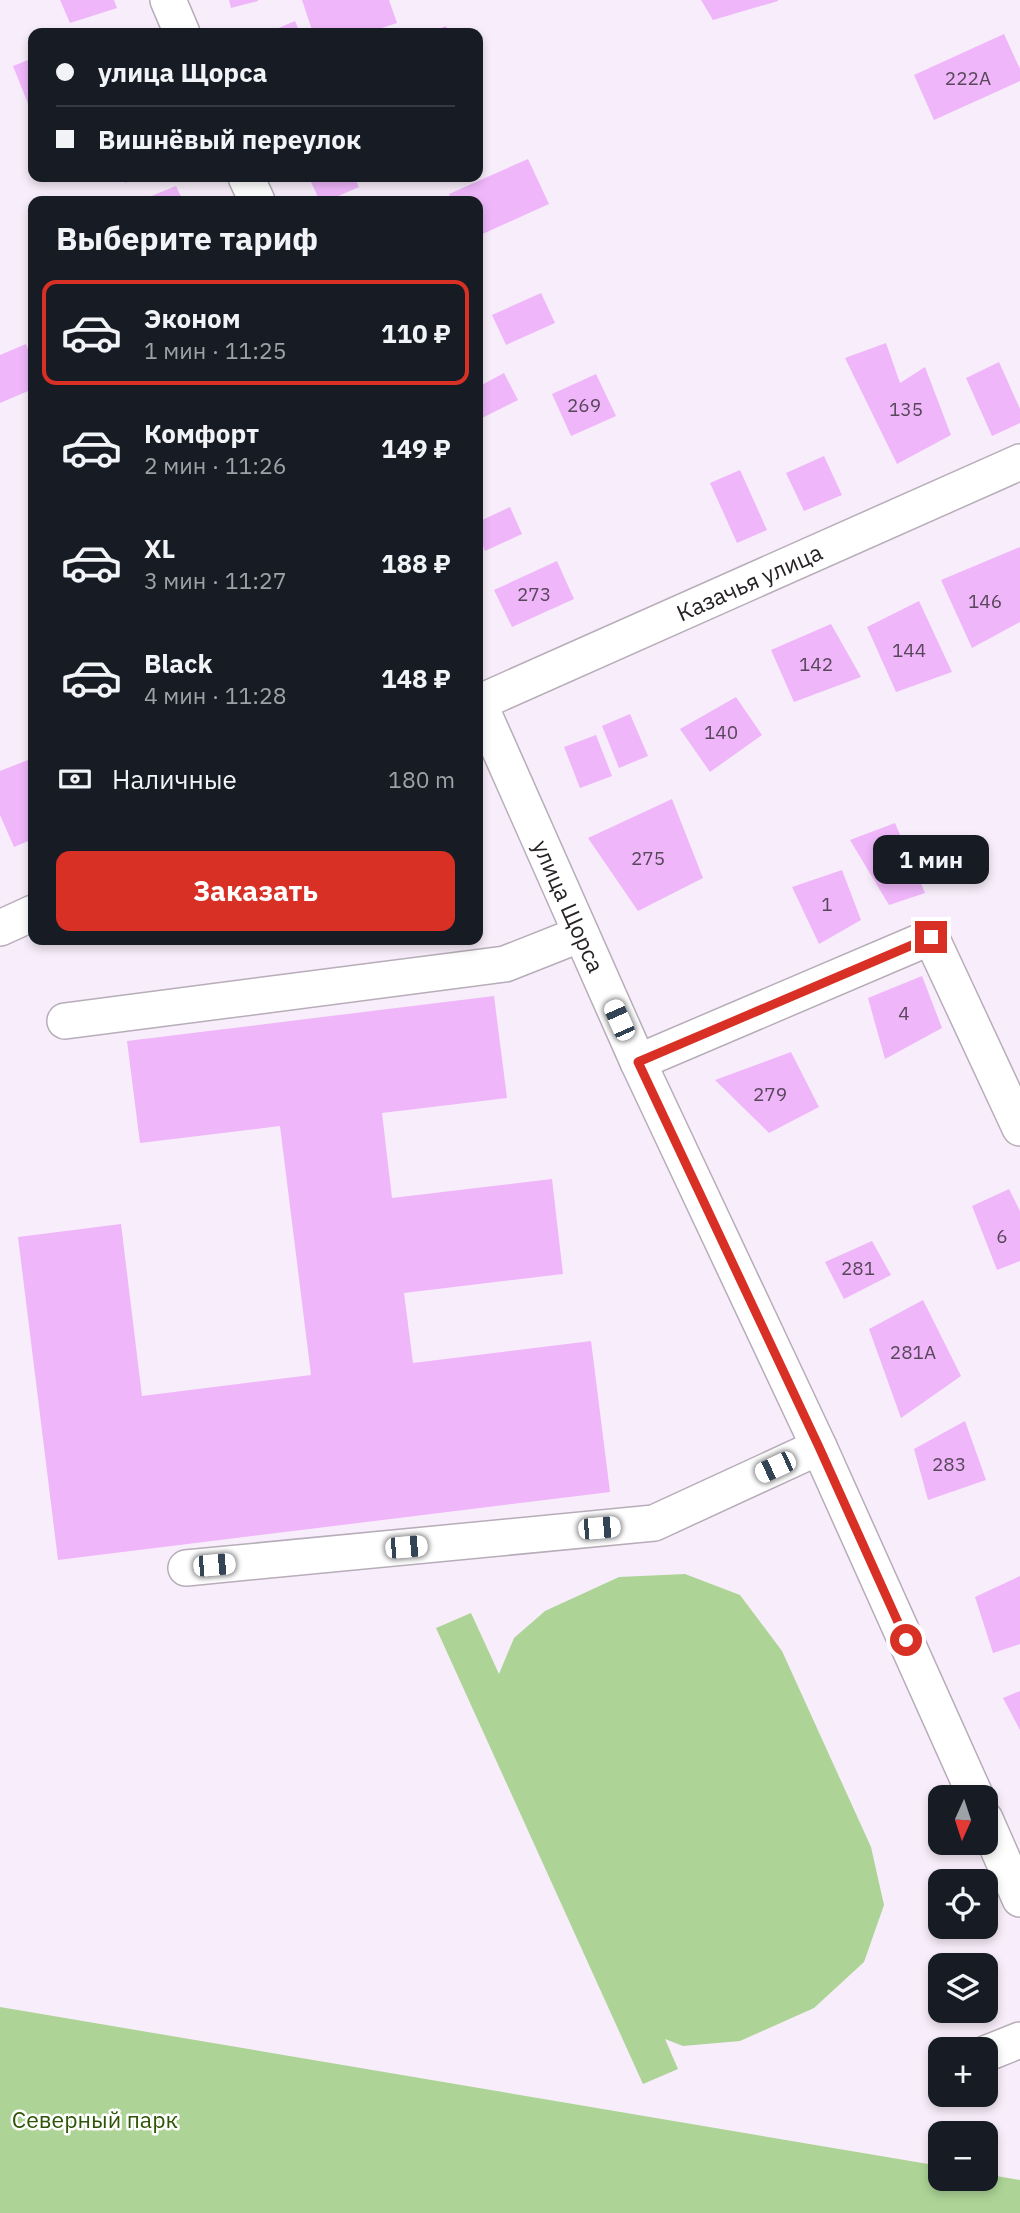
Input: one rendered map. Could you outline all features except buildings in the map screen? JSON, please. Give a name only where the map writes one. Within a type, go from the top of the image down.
[{"type":"street","points":[[168,0],[180,28]]},
{"type":"street","name":"Казачья улица","points":[[483,700],[1020,462]]},
{"type":"street","name":"улица Щорса","points":[[483,713],[638,1062],[819,1447],[971,1785]]},
{"type":"street","points":[[0,928],[28,915]]},
{"type":"street","points":[[65,1021],[505,964],[581,934]]},
{"type":"street","points":[[638,1062],[931,937],[1020,1128]]},
{"type":"street","points":[[186,1568],[654,1523],[819,1447]]},
{"type":"street","points":[[998,1849],[1020,1899]]},
{"type":"street","points":[[998,2049],[1020,2040]]},
{"type":"green space","points":[[685,1574],[740,1595],[782,1651],[871,1847],[884,1905],[864,1962],[814,2008],[740,2041],[683,2046],[665,2039],[678,2069],[643,2084],[436,1628],[471,1613],[499,1674],[514,1638],[545,1611],[619,1577]]},
{"type":"green space","name":"Северный парк","points":[[0,2007],[928,2164],[928,2191],[998,2191],[998,2176],[1020,2180],[1020,2213],[0,2213]]},
{"type":"route","points":[[906,1640],[819,1447],[638,1062],[931,937]]}]
